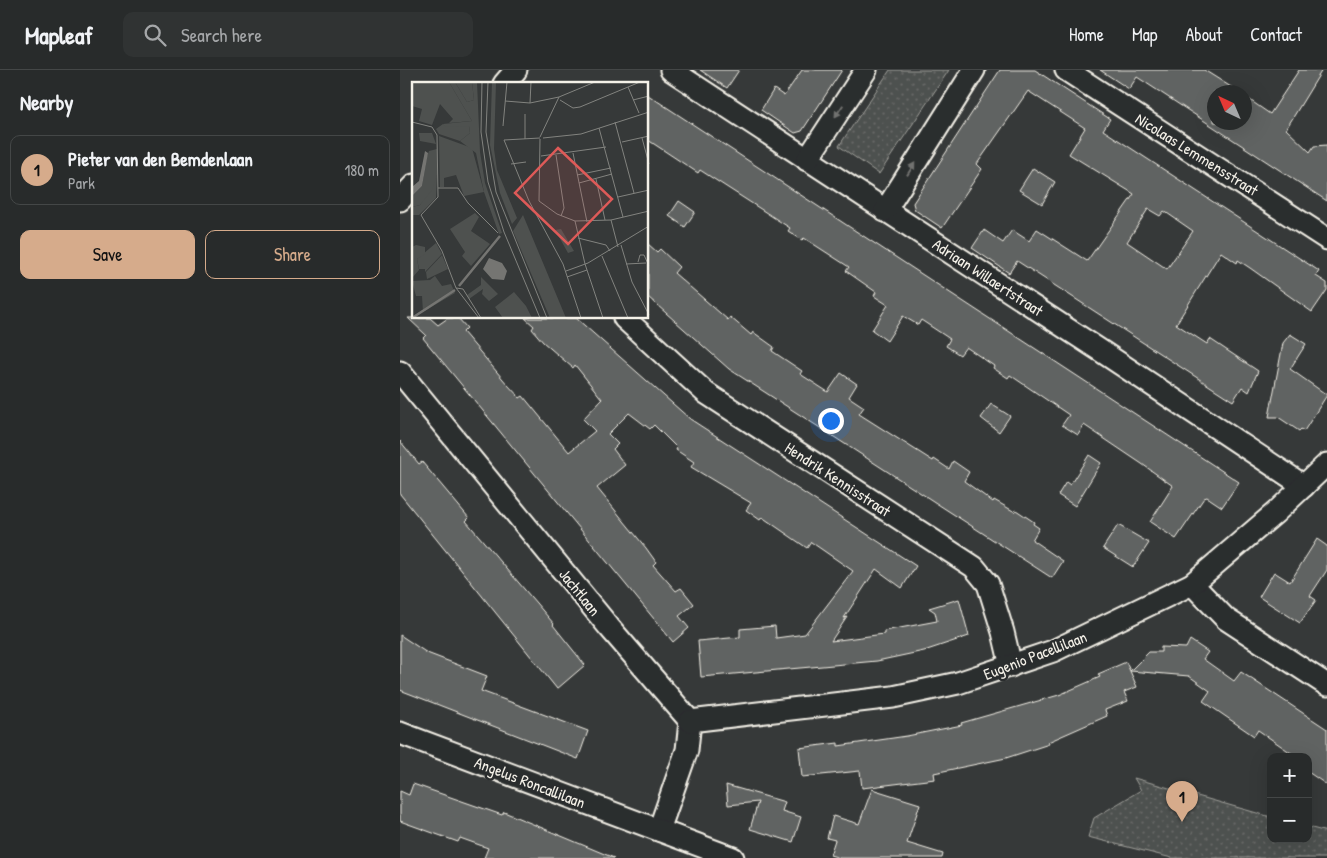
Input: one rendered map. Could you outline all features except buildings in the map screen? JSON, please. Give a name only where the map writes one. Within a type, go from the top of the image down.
[{"type":"street","points":[[506,82],[516,70]]},
{"type":"street","name":"Adriaan Willaertstraat","points":[[671,70],[1304,486]]},
{"type":"street","points":[[807,160],[866,70]]},
{"type":"street","points":[[885,211],[974,70]]},
{"type":"street","name":"Nicolaas Lemmensstraat","points":[[1066,70],[1327,239]]},
{"type":"street","points":[[400,200],[412,187]]},
{"type":"street","name":"Hendrik Kennisstraat","points":[[625,319],[706,393],[974,567],[988,584],[1004,632],[1011,666]]},
{"type":"street","name":"Jachtlaan","points":[[400,372],[609,627],[690,721]]},
{"type":"street","name":"Eugenio Pacellilaan","points":[[690,721],[893,697],[958,683],[1066,646],[1192,584],[1327,464]]},
{"type":"street","points":[[1192,584],[1226,620],[1327,685]]},
{"type":"street","points":[[659,830],[687,750],[690,721]]},
{"type":"street","name":"Angelus Roncallilaan","points":[[400,733],[733,858]]},
{"type":"shaded area","points":[[890,70],[949,70],[879,174],[839,146]]},
{"type":"shaded area","points":[[1134,778],[1267,816],[1267,843],[1312,843],[1312,828],[1327,832],[1327,858],[1172,858],[1088,837],[1094,818],[1141,790]]},
{"type":"place","name":"Pieter van den Bemdenlaan","points":[[1182,822]]}]
